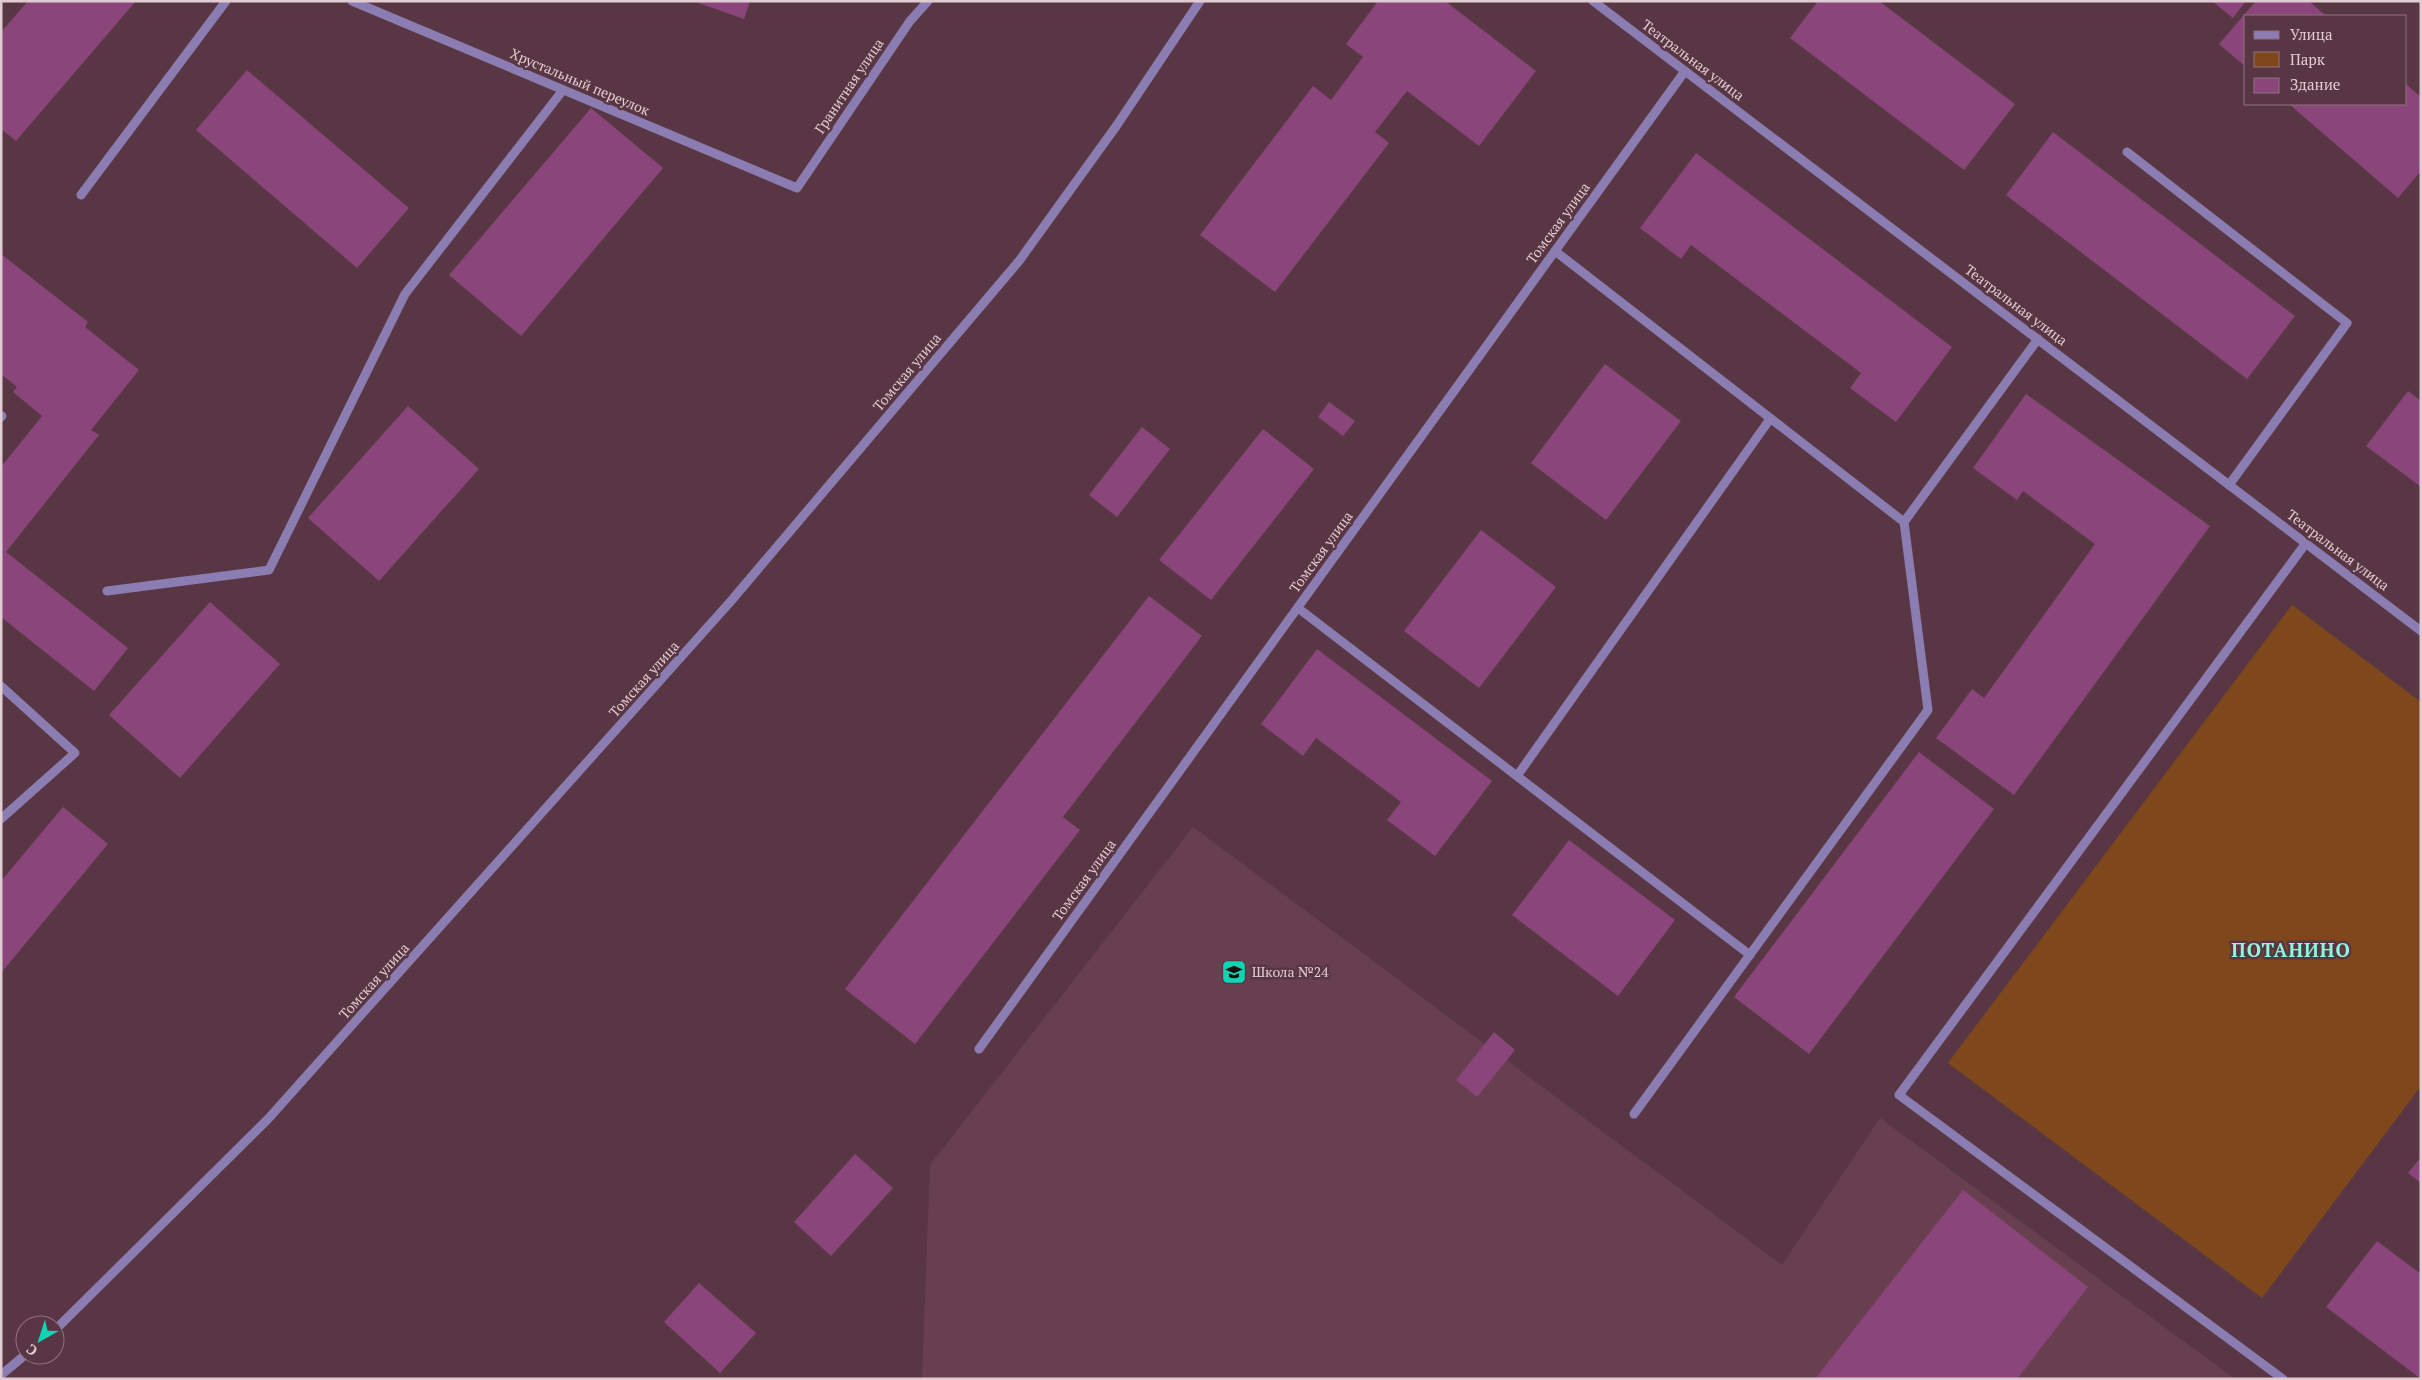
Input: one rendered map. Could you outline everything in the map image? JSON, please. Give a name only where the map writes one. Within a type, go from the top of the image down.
[{"type":"street","points":[[81,195],[226,1]]},
{"type":"street","name":"Хрустальный переулок","points":[[352,1],[797,188]]},
{"type":"street","name":"Гранитная улица","points":[[797,188],[910,21],[928,1]]},
{"type":"street","name":"Томская улица","points":[[65,1320],[268,1120],[732,601],[1019,261],[1117,125],[1200,1]]},
{"type":"street","name":"Театральная улица","points":[[1593,1],[2421,631]]},
{"type":"street","name":"Томская улица","points":[[980,1049],[1686,71]]},
{"type":"street","points":[[107,591],[269,570],[406,294],[563,90]]},
{"type":"street","points":[[2127,152],[2347,323],[2230,485]]},
{"type":"street","points":[[1555,251],[1904,522]]},
{"type":"street","points":[[1634,1114],[1928,710],[1904,522],[2038,339]]},
{"type":"street","points":[[1517,776],[1770,419]]},
{"type":"street","points":[[2283,1379],[1899,1095],[2306,543]]},
{"type":"street","points":[[1298,608],[1750,955]]},
{"type":"street","points":[[1,686],[76,753],[1,819]]},
{"type":"street","points":[[1,1375],[15,1363]]},
{"type":"shaded area","name":"Школа №24","points":[[1193,827],[1782,1265],[1880,1118],[2235,1379],[922,1379],[930,1165]]},
{"type":"green space","points":[[2292,605],[2421,702],[2421,1086],[2262,1298],[1948,1063]]},
{"type":"building","points":[[28,1],[136,1],[16,141],[1,129],[1,32]]},
{"type":"building","points":[[693,1],[750,1],[744,19]]},
{"type":"building","points":[[1378,1],[1445,1],[1536,71],[1479,146],[1407,91],[1375,132],[1389,143],[1275,292],[1200,235],[1313,86],[1331,100],[1363,57],[1346,44]]},
{"type":"building","points":[[1818,1],[1879,1],[2015,104],[1964,170],[1790,38]]},
{"type":"building","points":[[2212,1],[2246,1],[2233,18]]},
{"type":"building","points":[[2256,1],[2309,1],[2325,15],[2244,15],[2244,65],[2219,44]]},
{"type":"building","points":[[247,70],[409,208],[357,268],[196,130]]},
{"type":"building","points":[[2407,85],[2421,97],[2421,171],[2398,198],[2290,105],[2407,105]]},
{"type":"building","points":[[591,108],[663,168],[521,336],[449,275]]},
{"type":"building","points":[[2053,132],[2295,316],[2247,379],[2006,195]]},
{"type":"building","points":[[1696,153],[1952,347],[1896,422],[1850,388],[1861,373],[1691,245],[1681,259],[1640,228]]},
{"type":"building","points":[[1,254],[88,322],[85,327],[139,370],[91,430],[99,435],[6,552],[128,648],[94,691],[1,617],[1,467],[42,416],[13,392],[17,387],[1,374]]},
{"type":"building","points":[[1605,364],[1681,421],[1606,520],[1531,463]]},
{"type":"building","points":[[2408,391],[2421,401],[2421,487],[2366,446]]},
{"type":"building","points":[[2026,394],[2210,526],[2014,795],[1936,738],[1972,689],[1984,698],[2095,544],[2023,491],[2017,500],[1973,468]]},
{"type":"building","points":[[1329,402],[1355,421],[1343,436],[1318,417]]},
{"type":"building","points":[[408,406],[479,469],[379,581],[308,518]]},
{"type":"building","points":[[1142,427],[1170,449],[1117,517],[1089,495]]},
{"type":"building","points":[[1263,429],[1314,469],[1211,600],[1159,560]]},
{"type":"building","points":[[1481,530],[1556,587],[1479,688],[1404,631]]},
{"type":"building","points":[[1149,596],[1202,636],[1063,817],[1080,830],[915,1044],[845,989]]},
{"type":"building","points":[[210,602],[280,664],[180,778],[109,715]]},
{"type":"building","points":[[1317,649],[1492,781],[1435,856],[1387,820],[1401,802],[1316,738],[1303,756],[1261,724]]},
{"type":"building","points":[[1919,752],[1994,809],[1809,1054],[1734,997]]},
{"type":"building","points":[[63,807],[108,844],[1,973],[1,881]]},
{"type":"building","points":[[1569,840],[1675,920],[1618,996],[1512,915]]},
{"type":"building","points":[[1494,1032],[1515,1050],[1477,1097],[1456,1080]]},
{"type":"building","points":[[855,1154],[893,1188],[831,1256],[794,1222]]},
{"type":"building","points":[[2421,1157],[2421,1183],[2408,1173]]},
{"type":"building","points":[[1963,1190],[2088,1287],[2017,1379],[1815,1379]]},
{"type":"building","points":[[2377,1241],[2421,1274],[2421,1379],[2326,1307]]},
{"type":"building","points":[[699,1283],[756,1333],[720,1373],[664,1322]]},
{"type":"place","name":"Школа №24","points":[[1234,972]]},
{"type":"district","name":"ПОТАНИНО","points":[[2291,950]]}]
